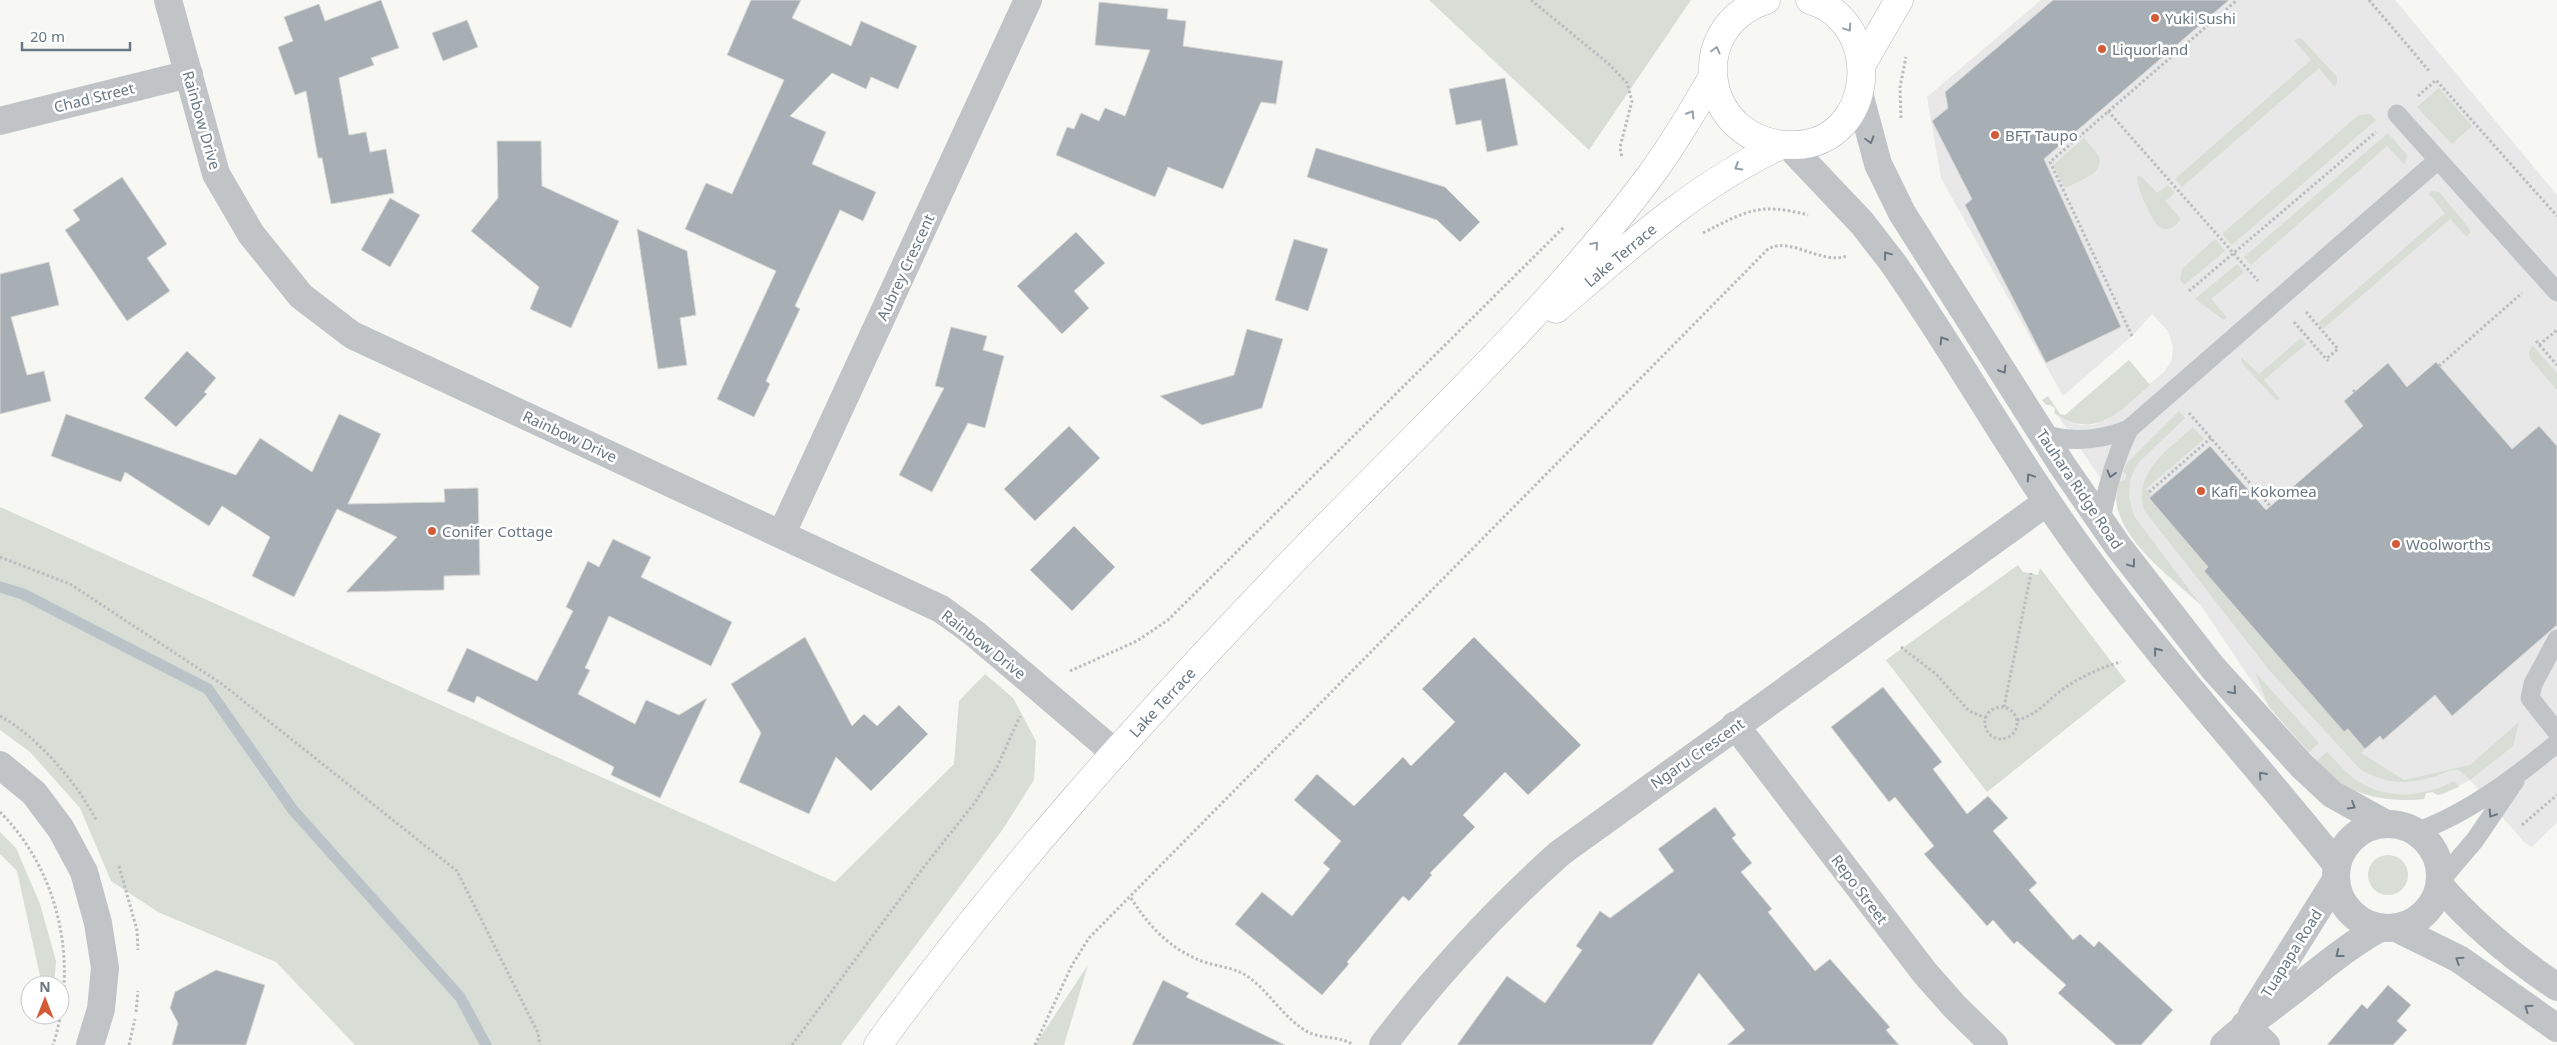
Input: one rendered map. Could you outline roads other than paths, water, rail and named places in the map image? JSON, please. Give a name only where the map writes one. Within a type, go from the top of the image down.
[{"type":"main road","points":[[1766,0],[1739,14],[1723,32],[1714,54],[1712,78],[1718,101],[1740,129],[1750,136],[1784,145],[1808,142],[1831,132],[1847,117],[1859,93],[1862,64],[1856,42],[1844,22],[1826,8],[1810,0]]},
{"type":"main road","points":[[1862,64],[1899,0]]},
{"type":"main road","name":"Lake Terrace","points":[[878,1045],[938,962],[1114,752],[1293,562],[1471,381],[1596,244],[1622,212],[1675,139],[1712,78]]},
{"type":"main road","name":"Lake Terrace","points":[[1471,381],[1611,262],[1697,193],[1750,159],[1784,145]]},
{"type":"street","name":"Rainbow Drive","points":[[168,0],[216,174],[251,234],[301,296],[352,335],[782,533],[941,609],[974,633],[1114,752]]},
{"type":"street","name":"Aubrey Crescent","points":[[782,533],[1028,0]]},
{"type":"street","name":"Chad Street","points":[[0,121],[189,74]]},
{"type":"street","name":"Tauhara Ridge Road","points":[[1859,93],[1870,142],[1893,196],[2042,433],[2101,522],[2213,668],[2295,760],[2332,794],[2386,824],[2401,826],[2416,832],[2428,842],[2436,855],[2440,870],[2440,883]]},
{"type":"street","points":[[1784,145],[1862,223],[1893,263],[2047,502],[2086,557],[2165,661],[2336,872],[2339,894],[2346,908],[2356,918],[2388,928],[2459,959],[2557,1028]]},
{"type":"street","name":"Ngaru Crescent","points":[[1384,1045],[1436,978],[1528,881],[1593,827],[2047,502]]},
{"type":"street","name":"Repo Street","points":[[1735,725],[1919,965],[1954,1007],[1994,1045]]},
{"type":"street","points":[[0,765],[34,792],[61,828],[84,872],[98,923],[104,968],[101,1008],[90,1045]]},
{"type":"street","points":[[2336,872],[2350,840],[2372,826],[2386,824]]},
{"type":"street","name":"Tuapapa Road","points":[[2245,1025],[2336,872]]},
{"type":"street","points":[[2388,928],[2414,922],[2426,912],[2435,900],[2440,883]]},
{"type":"street","points":[[2440,883],[2457,905],[2502,947],[2557,988]]},
{"type":"street","name":"Tuapapa Road","points":[[2224,1045],[2245,1025],[2279,1002],[2355,942],[2388,928]]},
{"type":"street","points":[[2245,1025],[2266,1045]]},
{"type":"lane","points":[[2397,114],[2557,292]]},
{"type":"lane","points":[[2042,433],[2086,440],[2110,437],[2130,429],[2438,160]]},
{"type":"lane","points":[[2101,522],[2108,482],[2115,461],[2130,429]]},
{"type":"lane","points":[[2557,640],[2533,684],[2530,698],[2557,732]]},
{"type":"lane","points":[[2416,832],[2444,820],[2520,774],[2557,742]]},
{"type":"lane","points":[[2440,883],[2476,840],[2520,774]]},
{"type":"waterway","points":[[0,587],[23,594],[208,689],[293,810],[460,997],[486,1045]]},
{"type":"place","name":"Yuki Sushi","points":[[2155,18]]},
{"type":"place","name":"Liquorland","points":[[2102,49]]},
{"type":"place","name":"BFT Taupo","points":[[1995,135]]},
{"type":"place","name":"Kafi - Kokomea","points":[[2201,491]]},
{"type":"place","name":"Conifer Cottage","points":[[432,531]]},
{"type":"place","name":"Woolworths","points":[[2396,544]]}]
